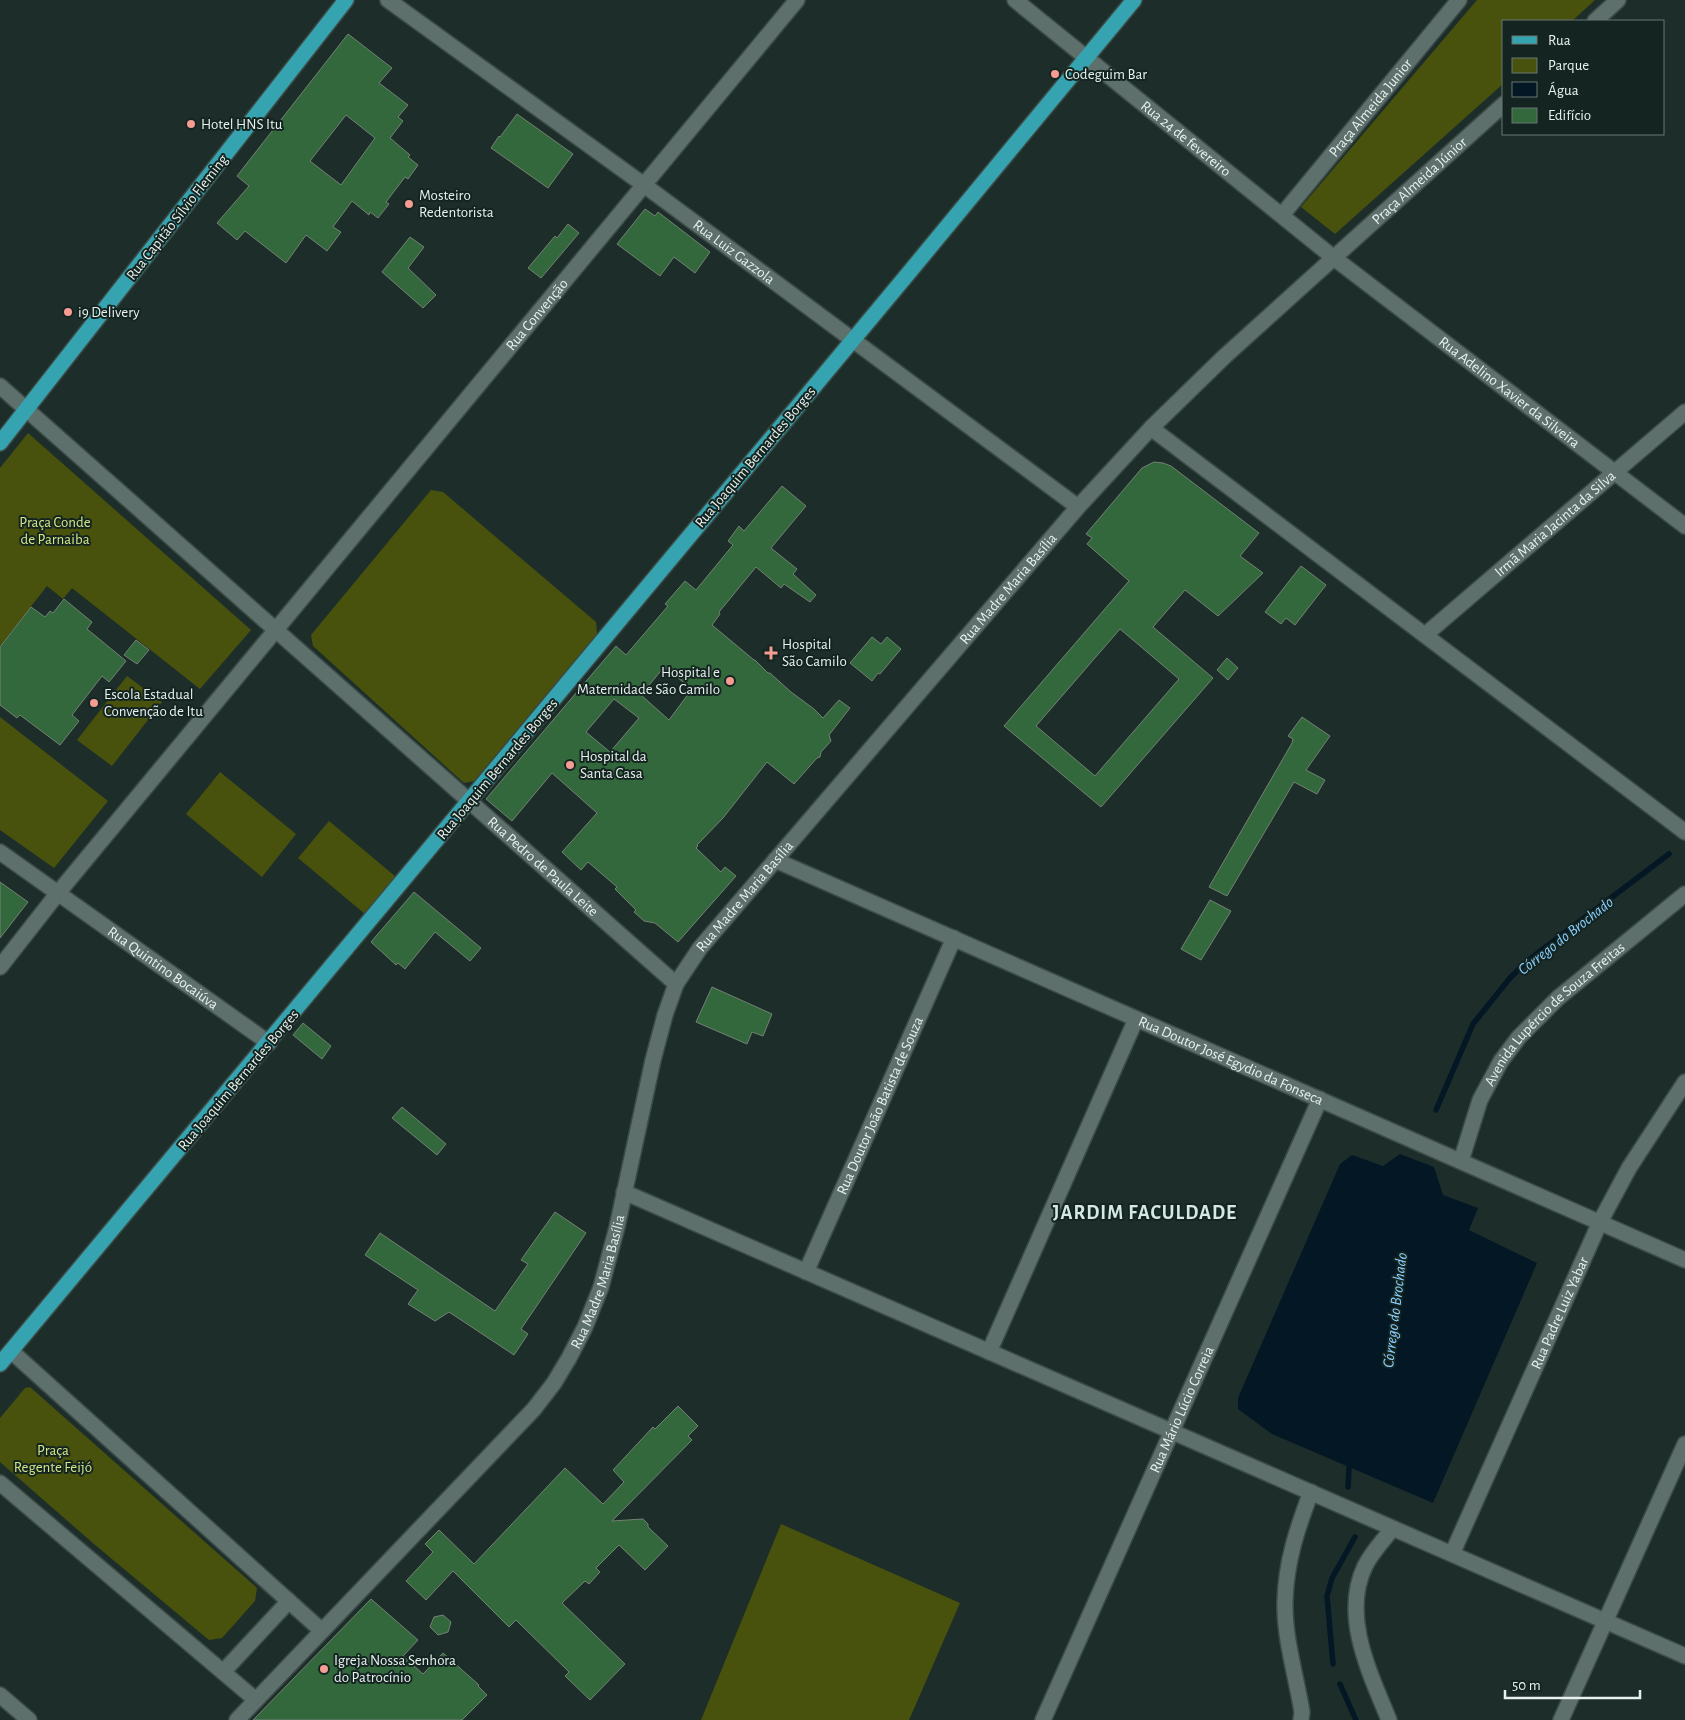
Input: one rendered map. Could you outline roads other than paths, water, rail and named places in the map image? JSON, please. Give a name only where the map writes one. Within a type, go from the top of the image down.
[{"type":"main road","name":"Rua Capitão Sílvio Fleming","points":[[26,409],[346,0]]},
{"type":"main road","name":"Rua Joaquim Bernardes Borges","points":[[11,1351],[1134,0]]},
{"type":"main road","points":[[0,443],[26,409]]},
{"type":"main road","points":[[0,1364],[11,1351]]},
{"type":"street","name":"Rua Luiz Gazzola","points":[[388,0],[644,185],[1078,507]]},
{"type":"street","name":"Rua Convenção","points":[[276,630],[797,0]]},
{"type":"street","name":"Rua 24 de fevereiro","points":[[1015,0],[1334,258]]},
{"type":"street","name":"Praça Almeida Junior","points":[[1282,215],[1459,0]]},
{"type":"street","points":[[1596,20],[1618,0]]},
{"type":"street","name":"Praça Almeida Júnior","points":[[1334,258],[1502,106]]},
{"type":"street","name":"Rua Madre Maria Basília","points":[[322,1631],[534,1409],[554,1383],[585,1327],[601,1287],[617,1227],[654,1060],[676,984],[700,948],[1078,507],[1151,428],[1225,356],[1334,258]]},
{"type":"street","name":"Rua Adelino Xavier da Silveira","points":[[1334,258],[1685,526]]},
{"type":"street","points":[[0,386],[276,630],[58,893],[0,967]]},
{"type":"street","name":"Irmã Maria Jacinta da Silva","points":[[1425,635],[1685,412]]},
{"type":"street","points":[[1151,428],[1685,832]]},
{"type":"street","name":"Rua Pedro de Paula Leite","points":[[276,630],[676,984]]},
{"type":"street","points":[[0,852],[58,893]]},
{"type":"street","name":"Rua Doutor José Egydio da Fonseca","points":[[775,860],[1685,1260]]},
{"type":"street","name":"Rua Quintino Bocaiúva","points":[[58,893],[268,1043]]},
{"type":"street","name":"Avenida Lupércio de Souza Freitas","points":[[1461,1161],[1480,1100],[1501,1061],[1519,1037],[1558,998],[1685,894]]},
{"type":"street","name":"Rua Doutor João Batista de Souza","points":[[806,1272],[954,938]]},
{"type":"street","points":[[989,1352],[1136,1019]]},
{"type":"street","name":"Rua Padre Luiz Yabar","points":[[1452,1554],[1600,1222],[1629,1168],[1685,1082]]},
{"type":"street","name":"Rua Mário Lúcio Correia","points":[[1044,1720],[1320,1099]]},
{"type":"street","points":[[624,1192],[1685,1656]]},
{"type":"street","points":[[11,1351],[322,1631],[237,1720]]},
{"type":"street","points":[[1561,1720],[1685,1444]]},
{"type":"street","points":[[0,1483],[256,1700]]},
{"type":"street","points":[[1301,1720],[1302,1712],[1289,1644],[1285,1602],[1288,1570],[1296,1533],[1311,1492]]},
{"type":"street","points":[[1389,1720],[1364,1654],[1358,1630],[1356,1606],[1364,1568],[1370,1556],[1392,1529]]},
{"type":"street","points":[[224,1672],[289,1601]]},
{"type":"street","points":[[0,1695],[29,1720]]},
{"type":"water","points":[[1400,1154],[1434,1167],[1443,1195],[1478,1208],[1469,1230],[1537,1263],[1433,1503],[1272,1434],[1238,1409],[1238,1398],[1340,1164],[1352,1155],[1383,1166]]},
{"type":"waterway","name":"Córrego do Brochado","points":[[1436,1110],[1473,1024],[1510,978],[1526,962],[1669,854]]},
{"type":"waterway","name":"Córrego do Brochado","points":[[1348,1487],[1351,1461]]},
{"type":"waterway","name":"Córrego do Brochado","points":[[1333,1664],[1327,1596],[1332,1578],[1355,1537]]},
{"type":"waterway","name":"Córrego do Brochado","points":[[1340,1684],[1356,1720]]},
{"type":"place","name":"Codeguim Bar","points":[[1055,74]]},
{"type":"place","name":"Hotel HNS Itu","points":[[191,124]]},
{"type":"place","name":"Mosteiro Redentorista","points":[[409,204]]},
{"type":"place","name":"i9 Delivery","points":[[68,312]]},
{"type":"place","name":"Hospital São Camilo","points":[[771,653]]},
{"type":"place","name":"Hospital e Maternidade São Camilo","points":[[730,681]]},
{"type":"place","name":"Escola Estadual Convenção de Itu","points":[[94,703]]},
{"type":"place","name":"Hospital da Santa Casa","points":[[570,765]]},
{"type":"place","name":"Igreja Nossa Senhora do Patrocínio","points":[[324,1669]]},
{"type":"district","name":"JARDIM FACULDADE","points":[[1145,1212]]},
{"type":"park label","name":"Praça Conde de Parnaiba","points":[[55,530]]},
{"type":"park label","name":"Praça Regente Feijó","points":[[53,1458]]}]
